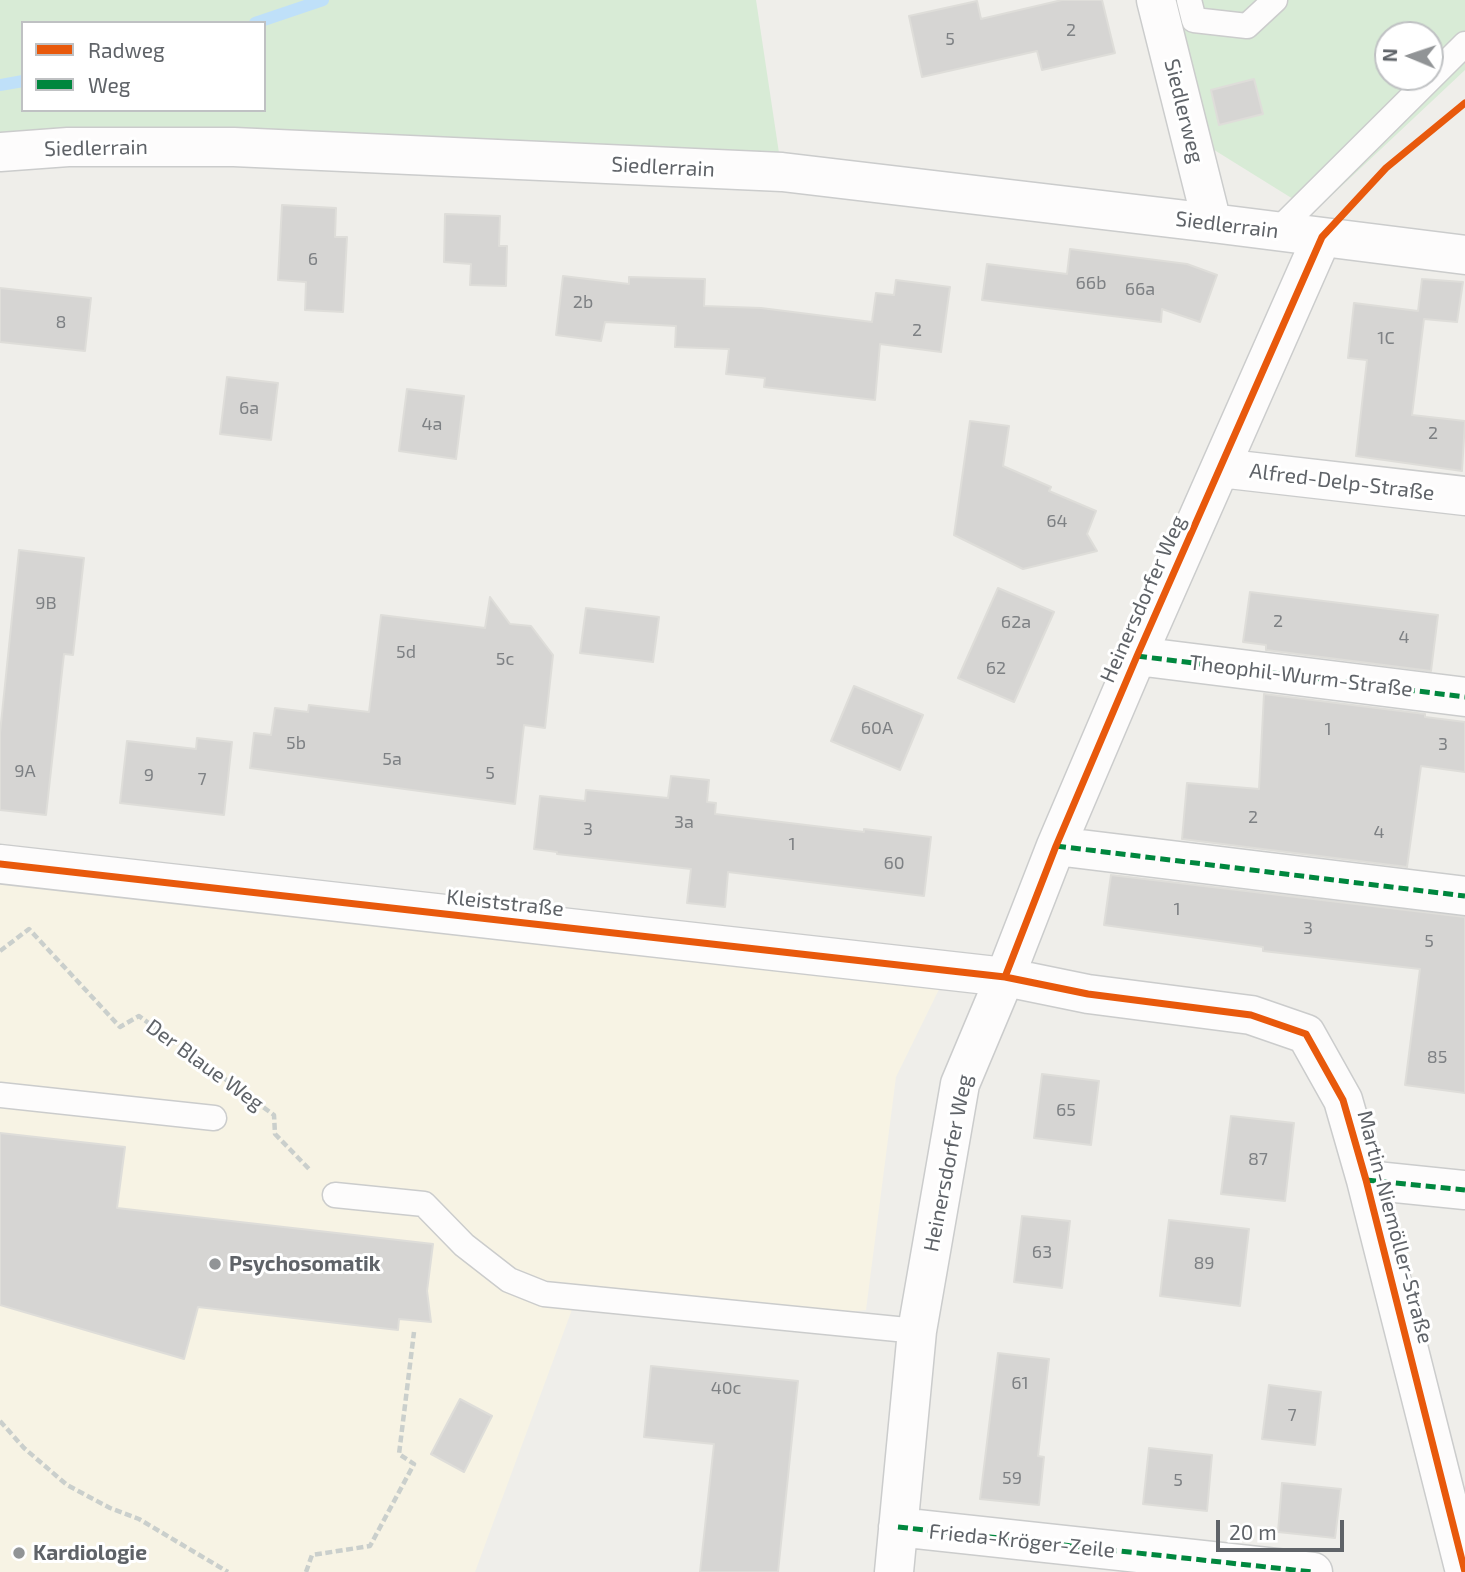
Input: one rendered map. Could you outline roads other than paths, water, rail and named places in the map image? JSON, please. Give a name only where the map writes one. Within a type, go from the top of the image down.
[{"type":"street","name":"Siedlerweg","points":[[1156,0],[1212,223]]},
{"type":"street","name":"Siedlerrain","points":[[0,152],[68,147],[234,147],[782,172],[1322,237]]},
{"type":"street","points":[[1322,237],[1465,255]]},
{"type":"street","name":"Heinersdorfer Weg","points":[[894,1572],[917,1331],[960,1084],[1056,846],[1137,656],[1322,237]]},
{"type":"street","name":"Alfred-Delp-Straße","points":[[1220,468],[1465,496]]},
{"type":"street","name":"Theophil-Wurm-Straße","points":[[1137,656],[1465,696]]},
{"type":"street","points":[[1056,846],[1465,896]]},
{"type":"street","name":"Kleiststraße","points":[[0,864],[1005,977]]},
{"type":"street","name":"Martin-Niemöller-Straße","points":[[1005,977],[1088,994],[1251,1015],[1306,1034],[1343,1100],[1366,1180],[1465,1572]]},
{"type":"street","points":[[1366,1180],[1465,1190]]},
{"type":"street","name":"Frieda-Kröger-Zeile","points":[[898,1527],[1313,1572]]},
{"type":"lane","points":[[1189,0],[1194,20],[1247,26],[1275,0]]},
{"type":"lane","points":[[1277,231],[1465,44]]},
{"type":"lane","points":[[0,1095],[214,1118]]},
{"type":"lane","points":[[335,1195],[424,1204],[464,1245],[509,1280],[544,1294],[917,1331]]},
{"type":"waterway","points":[[261,21],[323,0]]},
{"type":"waterway","points":[[0,85],[21,81]]},
{"type":"place","name":"Psychosomatik","points":[[215,1264]]},
{"type":"place","name":"Kardiologie","points":[[19,1553]]}]
